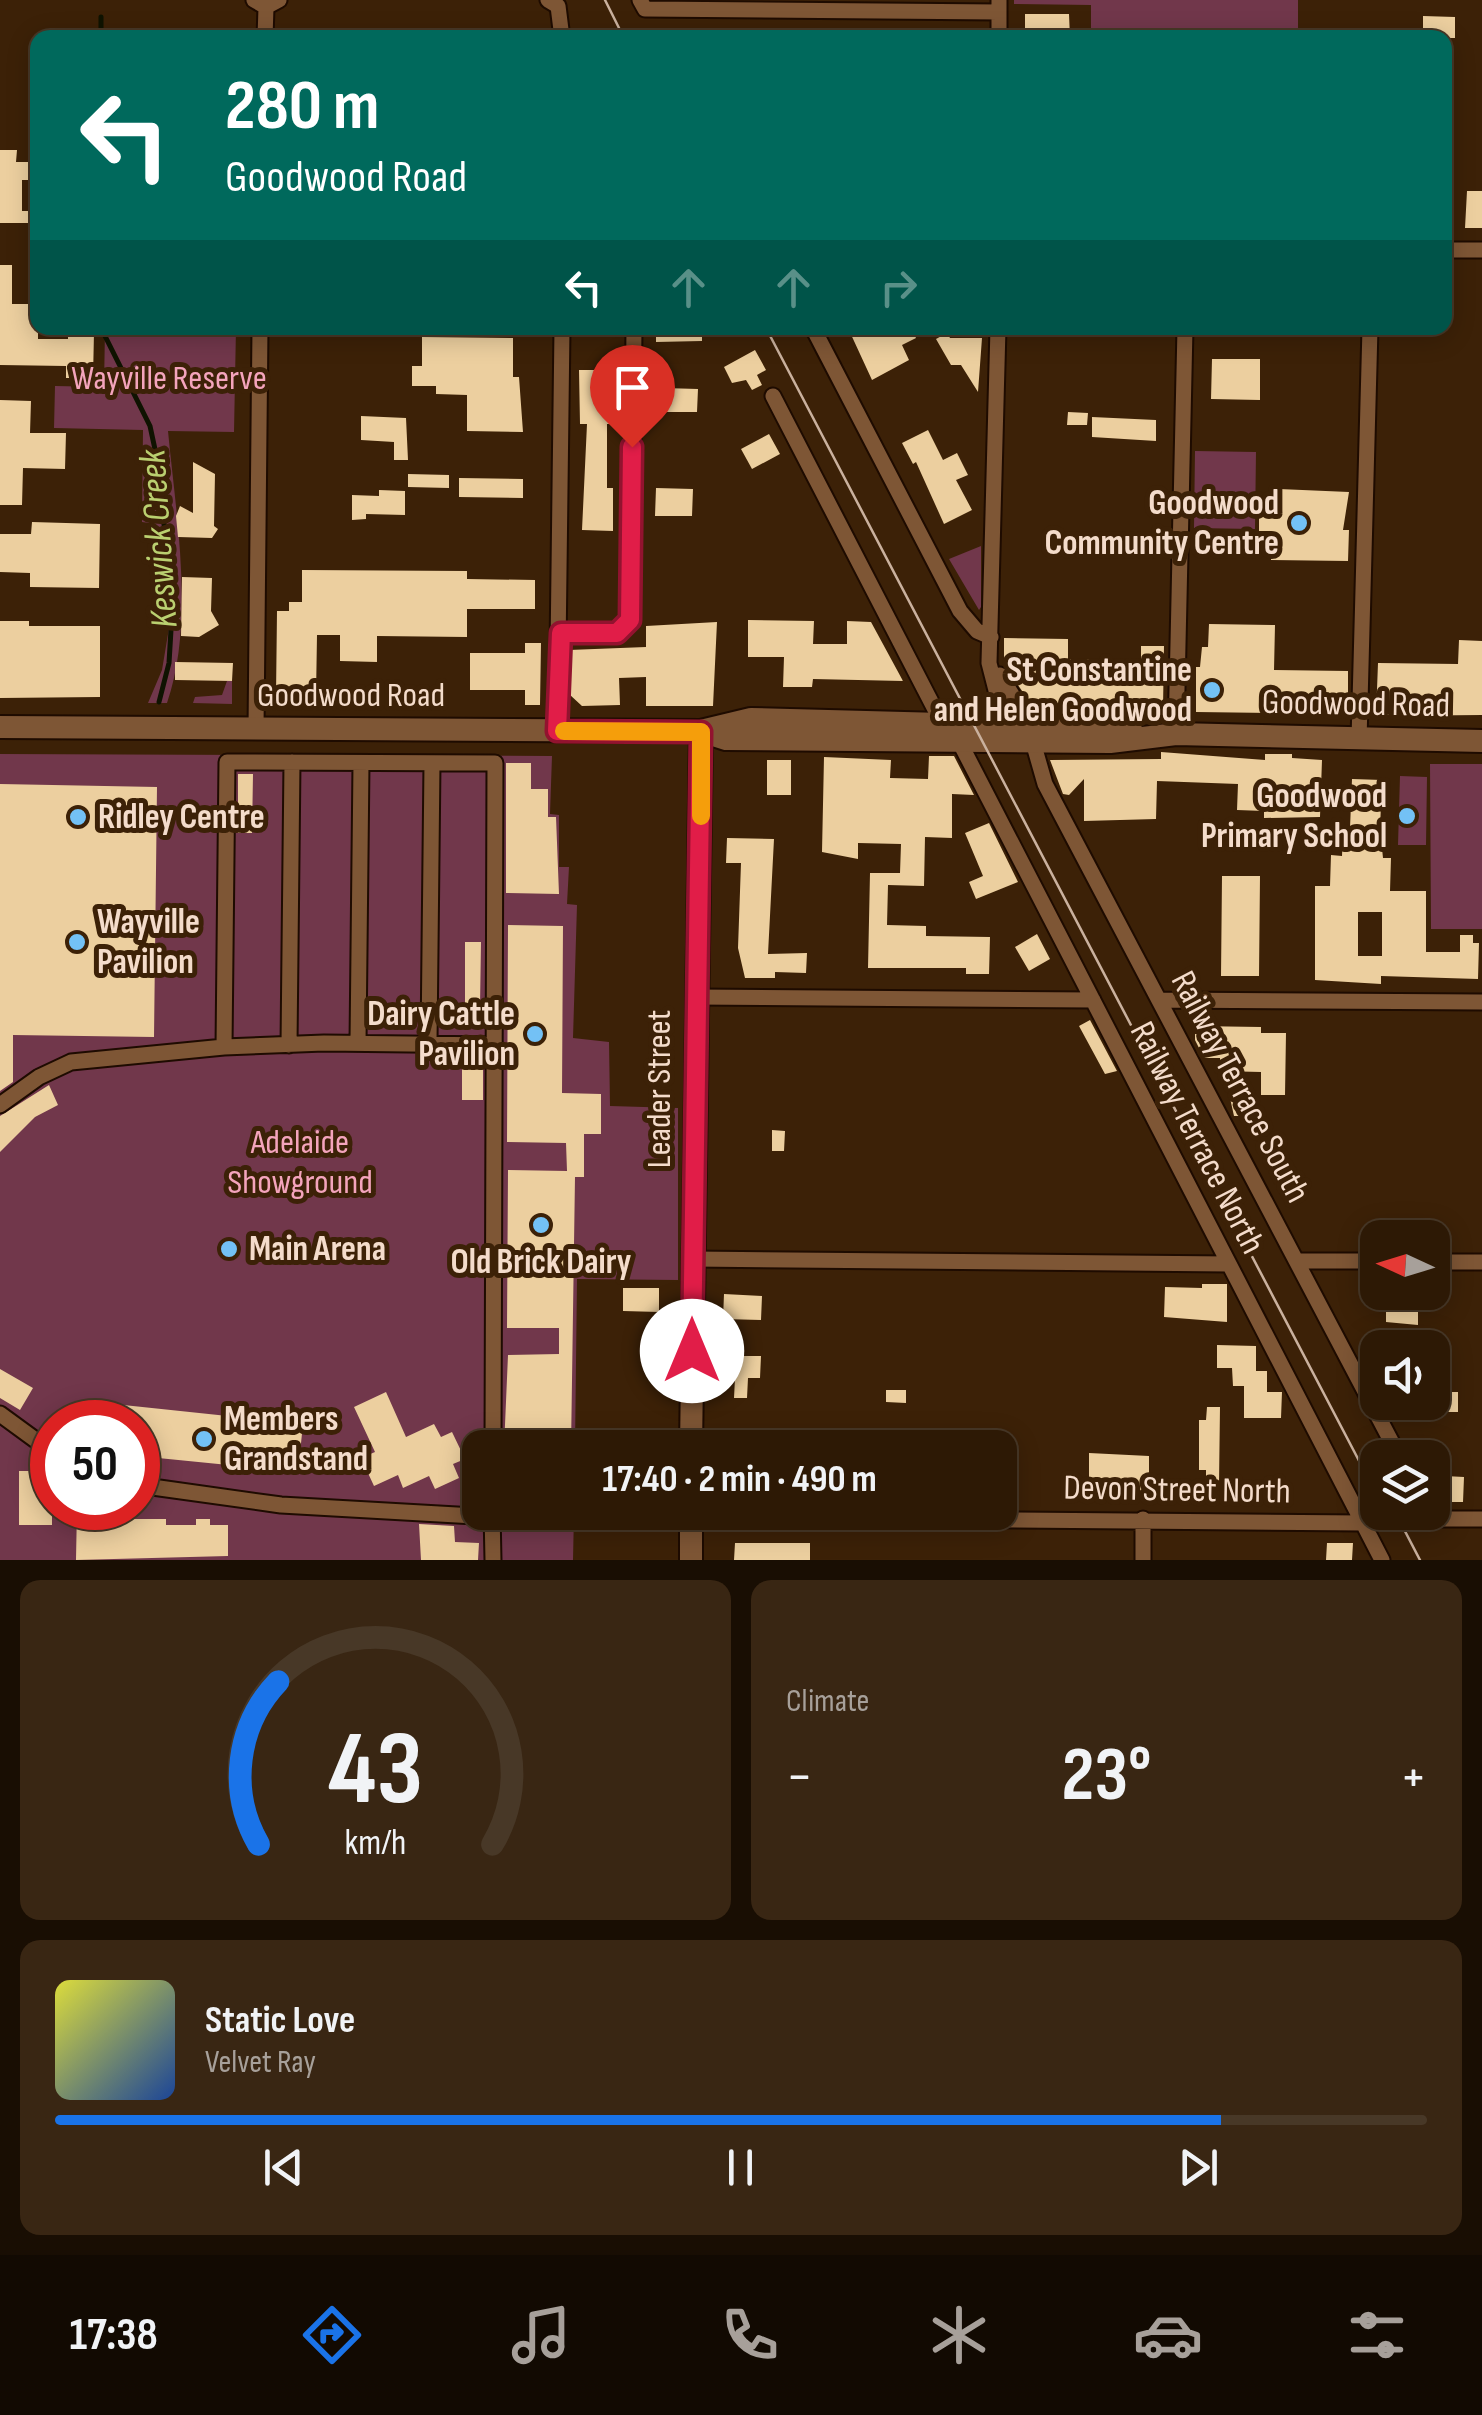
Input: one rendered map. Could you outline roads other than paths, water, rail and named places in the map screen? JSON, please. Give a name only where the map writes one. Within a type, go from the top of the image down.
[{"type":"main road","name":"Goodwood Road","points":[[0,727],[701,732],[751,720],[942,723],[994,733],[1482,740]]},
{"type":"main road","name":"Goodwood Road","points":[[701,732],[726,739],[960,742],[994,733]]},
{"type":"main road","name":"Leader Street","points":[[692,1430],[701,732]]},
{"type":"main road","points":[[691,1530],[691,1560]]},
{"type":"street","points":[[640,0],[645,9],[999,6]]},
{"type":"street","points":[[265,30],[266,2]]},
{"type":"street","points":[[553,3],[560,30]]},
{"type":"street","points":[[1452,250],[1482,250]]},
{"type":"street","points":[[256,729],[260,335]]},
{"type":"street","points":[[557,731],[562,335]]},
{"type":"street","points":[[561,633],[617,633],[630,620],[634,335]]},
{"type":"street","points":[[817,335],[960,611],[977,631],[991,636]]},
{"type":"street","points":[[979,780],[978,758],[994,733],[1000,706],[989,668],[998,335]]},
{"type":"street","points":[[1172,734],[1185,335]]},
{"type":"street","points":[[1359,740],[1370,335]]},
{"type":"street","points":[[774,396],[942,723]]},
{"type":"street","name":"Railway Terrace South","points":[[991,636],[1003,682],[1031,733],[1045,784],[1391,1440]]},
{"type":"street","name":"Railway Terrace North","points":[[960,742],[1360,1520]]},
{"type":"street","points":[[224,1047],[227,762],[495,763],[492,1430]]},
{"type":"street","points":[[289,1045],[292,762]]},
{"type":"street","points":[[358,1043],[361,762]]},
{"type":"street","points":[[429,1042],[432,763]]},
{"type":"street","points":[[695,997],[1093,1000]]},
{"type":"street","points":[[1160,1000],[1482,1002]]},
{"type":"street","points":[[0,1105],[39,1078],[72,1062],[224,1047],[495,1044]]},
{"type":"street","points":[[693,1258],[1229,1264]]},
{"type":"street","points":[[1297,1261],[1360,1261]]},
{"type":"street","points":[[1450,1262],[1482,1262]]},
{"type":"street","points":[[0,1414],[30,1436]]},
{"type":"street","points":[[160,1489],[280,1505],[462,1514]]},
{"type":"street","points":[[1450,1516],[1482,1519]]},
{"type":"street","name":"Devon Street North","points":[[1017,1518],[1360,1524]]},
{"type":"street","points":[[1142,1560],[1143,1519]]},
{"type":"street","points":[[492,1530],[492,1560]]},
{"type":"street","name":"Railway Terrace North","points":[[1365,1530],[1382,1560]]},
{"type":"waterway","name":"Keswick Creek","points":[[101,17],[101,30]]},
{"type":"waterway","name":"Keswick Creek","points":[[104,335],[150,426],[159,468],[172,613],[169,663],[159,702]]},
{"type":"tram line","points":[[605,0],[620,30]]},
{"type":"tram line","points":[[770,335],[1360,1463]]},
{"type":"tram line","points":[[1404,1530],[1420,1560]]},
{"type":"place","name":"Goodwood Community Centre","points":[[1299,523]]},
{"type":"place","name":"St Constantine and Helen Goodwood","points":[[1212,690]]},
{"type":"place","name":"Goodwood Primary School","points":[[1407,816]]},
{"type":"place","name":"Ridley Centre","points":[[78,817]]},
{"type":"place","name":"Wayville Pavilion","points":[[77,942]]},
{"type":"place","name":"Dairy Cattle Pavilion","points":[[535,1034]]},
{"type":"place","name":"Old Brick Dairy","points":[[541,1225]]},
{"type":"place","name":"Main Arena","points":[[229,1249]]},
{"type":"place","name":"Members Grandstand","points":[[204,1439]]},
{"type":"park label","name":"Wayville Reserve","points":[[169,378]]},
{"type":"park label","name":"Adelaide Showground","points":[[300,1162]]}]
